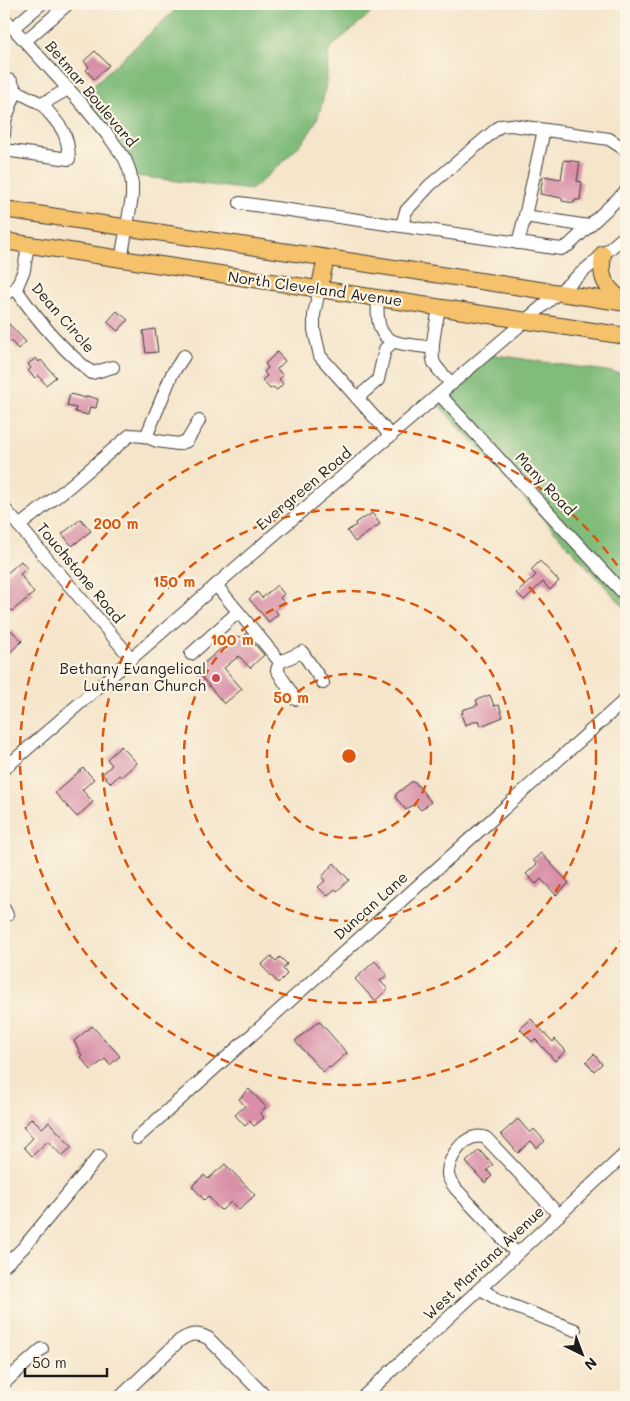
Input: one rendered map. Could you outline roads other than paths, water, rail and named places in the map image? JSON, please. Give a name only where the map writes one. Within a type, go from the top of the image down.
[{"type":"main road","points":[[4,209],[626,303]]},
{"type":"main road","name":"North Cleveland Avenue","points":[[4,241],[626,336]]},
{"type":"main road","points":[[603,254],[601,269],[603,280],[609,290],[626,303]]},
{"type":"main road","points":[[320,290],[326,258]]},
{"type":"street","points":[[13,28],[41,4]]},
{"type":"street","points":[[25,41],[68,4]]},
{"type":"street","name":"Betmar Boulevard","points":[[4,18],[68,89],[110,138],[125,159],[130,172],[132,197],[121,260]]},
{"type":"street","points":[[4,78],[10,81],[16,91],[42,104],[64,133],[68,142],[69,159],[4,150]]},
{"type":"street","points":[[42,104],[68,89]]},
{"type":"street","points":[[4,136],[5,121],[16,91]]},
{"type":"street","points":[[402,226],[406,211],[430,185],[500,126],[511,125],[609,139],[626,150]]},
{"type":"street","points":[[518,244],[544,130]]},
{"type":"street","points":[[240,203],[561,250],[569,245],[626,190]]},
{"type":"street","points":[[525,216],[588,226]]},
{"type":"street","name":"Evergreen Road","points":[[4,769],[216,585],[626,235]]},
{"type":"street","points":[[4,294],[16,289],[24,270],[28,245]]},
{"type":"street","name":"Dean Circle","points":[[16,289],[29,309],[81,364],[92,373],[113,367]]},
{"type":"street","points":[[320,290],[314,315],[314,330],[320,356],[391,436]]},
{"type":"street","points":[[378,299],[377,317],[381,331],[386,338],[393,342],[433,348]]},
{"type":"street","points":[[439,308],[433,348],[434,361],[438,370],[452,384]]},
{"type":"street","points":[[356,398],[378,380],[385,349],[393,342]]},
{"type":"street","points":[[146,436],[172,374],[184,356]]},
{"type":"street","name":"Many Road","points":[[440,394],[626,596]]},
{"type":"street","points":[[19,526],[130,436],[146,436],[157,441],[178,444],[188,441],[199,421]]},
{"type":"street","name":"Touchstone Road","points":[[4,508],[131,658]]},
{"type":"street","points":[[216,585],[280,662]]},
{"type":"street","points":[[191,654],[238,612]]},
{"type":"street","points":[[295,699],[277,670],[280,662],[302,652],[323,683]]},
{"type":"street","name":"Duncan Lane","points":[[137,1138],[626,699]]},
{"type":"street","points":[[517,1254],[456,1189],[449,1179],[449,1168],[456,1150],[465,1142],[475,1138],[481,1136],[486,1138],[559,1215]]},
{"type":"street","name":"West Mariana Avenue","points":[[364,1397],[626,1153]]},
{"type":"street","points":[[4,1266],[23,1248],[99,1156]]},
{"type":"street","points":[[481,1288],[500,1301],[575,1330]]},
{"type":"street","points":[[120,1397],[185,1336],[197,1334],[208,1338],[266,1397]]},
{"type":"street","points":[[4,1383],[42,1349]]},
{"type":"place","name":"Bethany Evangelical Lutheran Church","points":[[216,678]]}]
